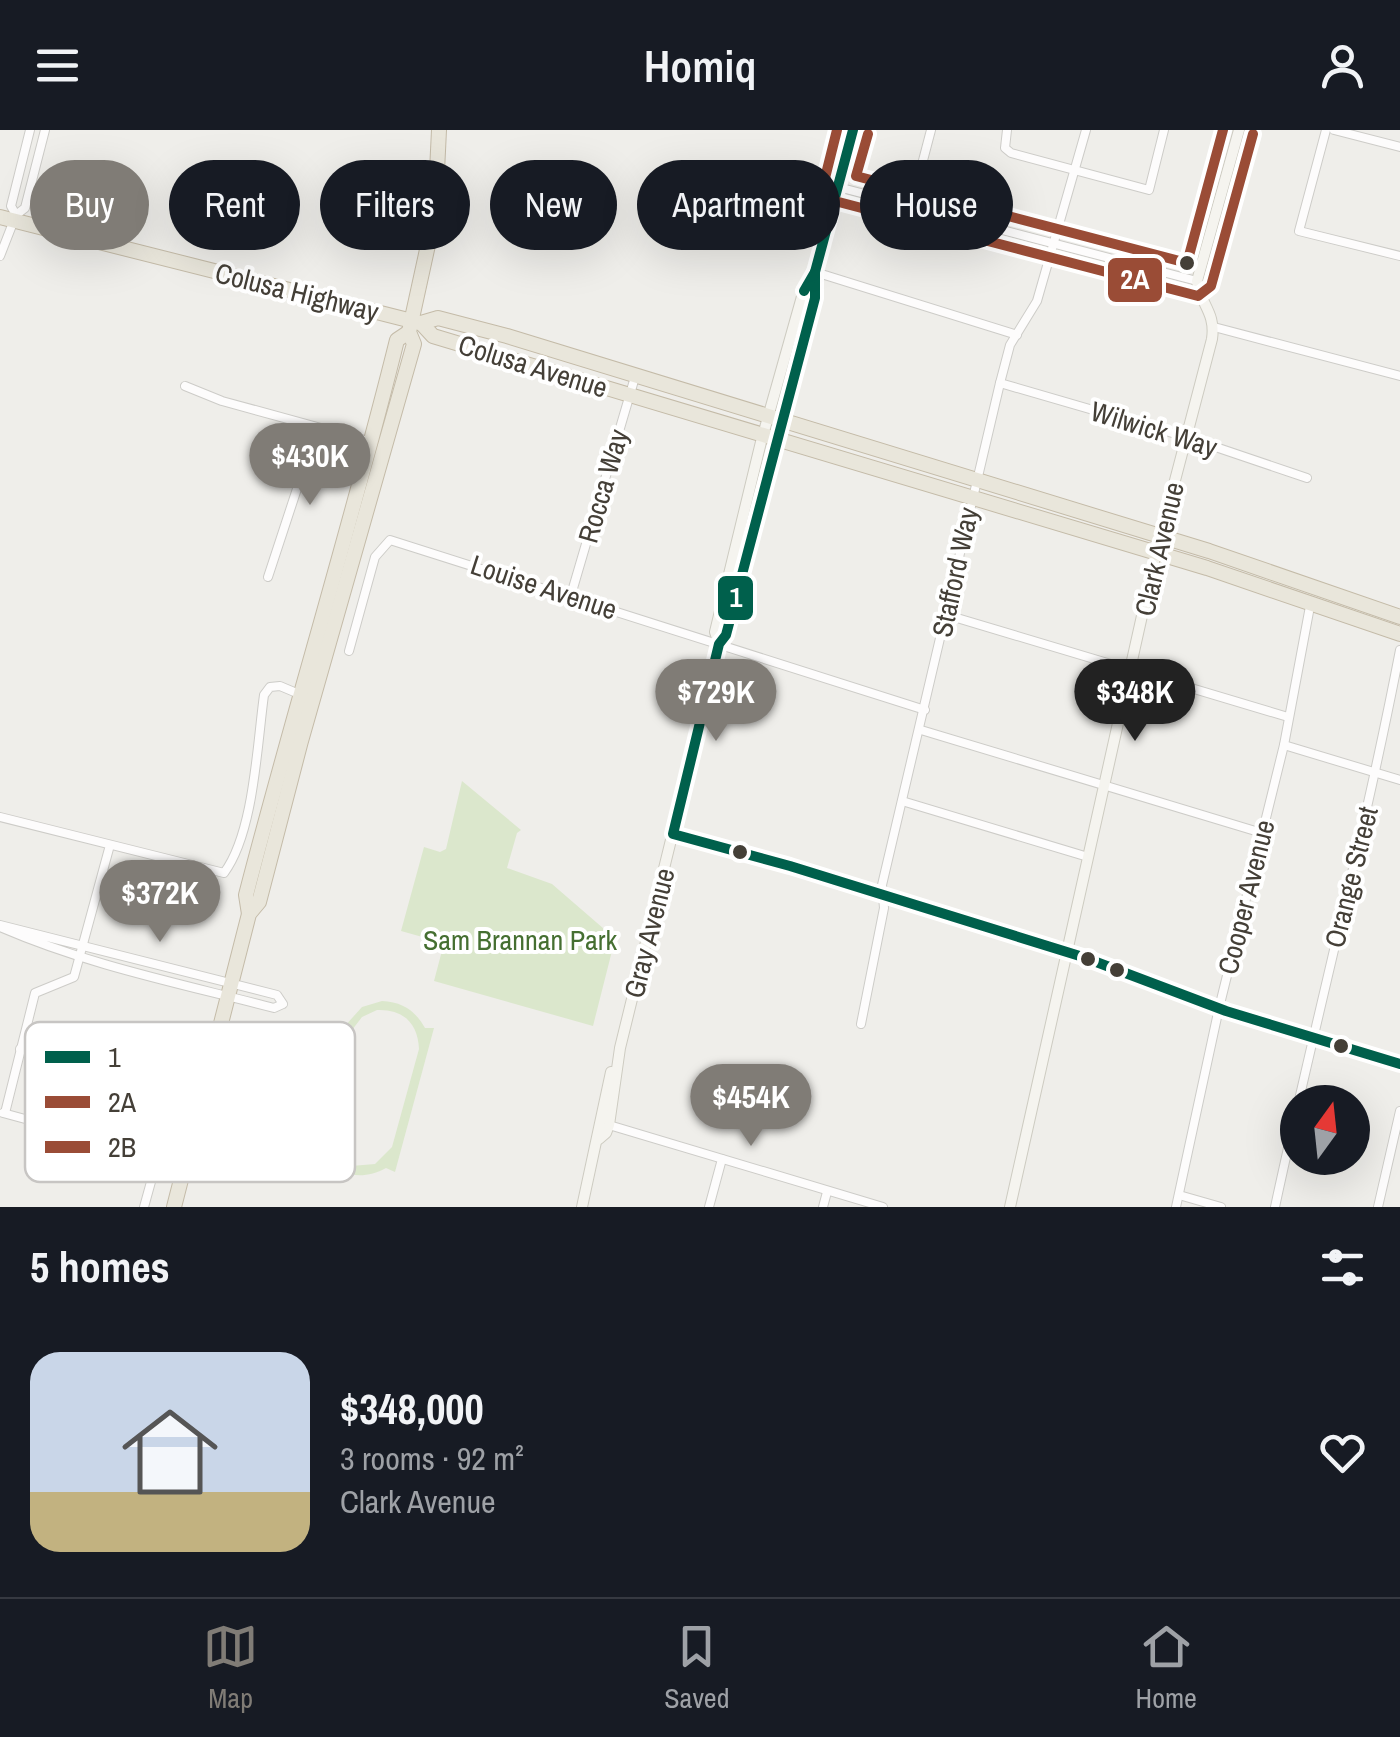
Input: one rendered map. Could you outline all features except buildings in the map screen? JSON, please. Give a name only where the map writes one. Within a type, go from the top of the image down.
[{"type":"highway","points":[[249,914],[259,902],[379,444],[397,340],[414,326],[435,213],[440,130]]},
{"type":"highway","name":"Colusa Highway","points":[[10,217],[414,326]]},
{"type":"highway","name":"Colusa Avenue","points":[[414,326],[438,318],[1161,536],[1312,594],[1400,634]]},
{"type":"highway","name":"Colusa Avenue","points":[[414,326],[433,336],[1156,554],[1400,616]]},
{"type":"highway","points":[[221,1022],[249,914],[246,895],[299,694],[379,444]]},
{"type":"highway","points":[[174,1207],[180,1182]]},
{"type":"main road","name":"Gray Avenue","points":[[840,179],[853,130]]},
{"type":"main road","points":[[1214,327],[1198,281],[1239,130]]},
{"type":"main road","name":"Gray Avenue","points":[[599,1139],[609,1125],[620,1048],[719,644],[716,632],[775,419],[815,298],[815,272],[821,250]]},
{"type":"main road","name":"Clark Avenue","points":[[1010,1207],[1156,554],[1214,327]]},
{"type":"main road","name":"Gray Avenue","points":[[582,1207],[599,1139],[598,1122],[620,1048]]},
{"type":"street","points":[[0,256],[30,130]]},
{"type":"street","points":[[10,217],[25,208],[45,130]]},
{"type":"street","points":[[923,160],[931,130]]},
{"type":"street","points":[[1007,130],[1005,148],[1011,153],[1149,190],[1164,130]]},
{"type":"street","name":"Stafford Way","points":[[861,1024],[884,908],[882,886],[926,710],[974,481],[1000,384],[1016,334],[1036,300],[1086,130]]},
{"type":"street","points":[[1326,130],[1299,230],[1400,256]]},
{"type":"street","points":[[1334,130],[1400,147]]},
{"type":"street","points":[[1013,233],[1198,281]]},
{"type":"street","points":[[815,272],[1016,334]]},
{"type":"street","points":[[1214,327],[1400,376]]},
{"type":"street","name":"Rocca Way","points":[[570,595],[635,376]]},
{"type":"street","name":"Wilwick Way","points":[[1000,384],[1186,437],[1307,478]]},
{"type":"street","points":[[185,386],[222,401],[379,444]]},
{"type":"street","points":[[268,577],[317,428]]},
{"type":"street","name":"Louise Avenue","points":[[349,650],[375,558],[390,540],[926,710]]},
{"type":"street","name":"Cooper Avenue","points":[[1176,1207],[1219,1008],[1284,745],[1312,594]]},
{"type":"street","points":[[947,616],[1288,717]]},
{"type":"street","name":"Orange Street","points":[[1275,1207],[1376,773],[1400,650]]},
{"type":"street","points":[[0,817],[224,873],[234,860],[256,774],[264,696],[270,687],[280,686],[299,694]]},
{"type":"street","points":[[921,730],[1262,833]]},
{"type":"street","points":[[1284,745],[1400,780]]},
{"type":"street","points":[[902,802],[1088,857]]},
{"type":"street","points":[[673,834],[1067,952],[1219,1008],[1400,1064]]},
{"type":"street","points":[[27,1022],[35,993],[74,976],[110,845]]},
{"type":"street","points":[[0,926],[80,956],[229,989],[277,995],[282,1004],[278,1009],[229,989],[83,944],[0,926]]},
{"type":"street","points":[[2,1113],[25,1030]]},
{"type":"street","points":[[20,1049],[25,1050]]},
{"type":"street","points":[[1378,1207],[1400,1111]]},
{"type":"street","points":[[609,1125],[882,1207]]},
{"type":"street","points":[[708,1207],[722,1159]]},
{"type":"street","points":[[144,1207],[151,1182]]},
{"type":"street","points":[[823,1207],[827,1192]]},
{"type":"street","points":[[1179,1195],[1220,1207]]},
{"type":"green space","name":"Sam Brannan Park","points":[[462,781],[521,830],[507,868],[552,884],[611,935],[613,947],[593,1026],[434,981],[444,943],[401,931],[424,847],[440,852],[446,849]]},
{"type":"green space","points":[[382,1001],[407,1008],[425,1028],[434,1028],[395,1172],[386,1168],[355,1174],[355,1166],[375,1164],[392,1147],[419,1049],[416,1032],[407,1019],[394,1012],[377,1010],[362,1017],[355,1026],[355,1022],[348,1022],[362,1007]]},
{"type":"transit line","name":"2A","points":[[837,130],[823,186],[831,200],[1198,296],[1211,286],[1253,134]]},
{"type":"transit line","name":"1","points":[[804,291],[815,272],[853,130]]},
{"type":"transit line","name":"2B","points":[[868,134],[856,176],[1187,263],[1223,130]]},
{"type":"transit line","name":"1","points":[[815,272],[815,298],[726,635],[719,644],[673,834],[1083,957],[1226,1011],[1400,1064]]}]
